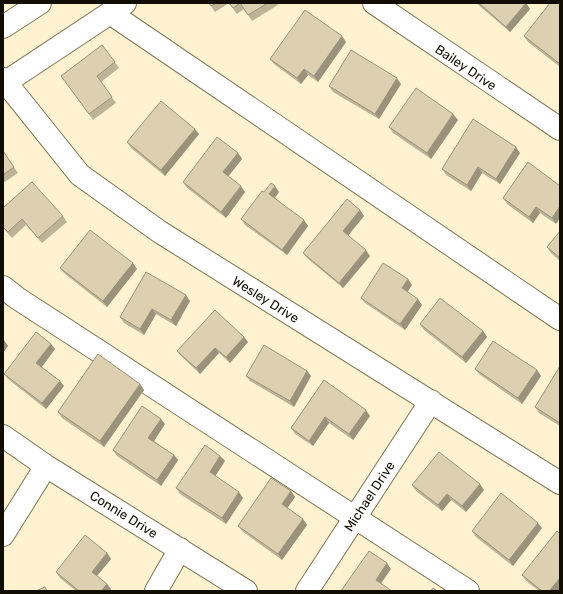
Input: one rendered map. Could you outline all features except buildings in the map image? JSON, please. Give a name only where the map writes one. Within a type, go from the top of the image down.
[{"type":"street","points":[[3,27],[40,3]]},
{"type":"street","name":"Bailey Drive","points":[[374,3],[560,129]]},
{"type":"street","points":[[4,82],[118,8],[560,319]]},
{"type":"street","name":"Wesley Drive","points":[[4,82],[80,175],[160,232],[560,483]]},
{"type":"street","points":[[3,287],[23,303],[354,519],[468,591]]},
{"type":"street","name":"Michael Drive","points":[[307,591],[431,401]]},
{"type":"street","name":"Connie Drive","points":[[3,436],[46,466],[246,591]]},
{"type":"street","points":[[3,535],[46,466]]},
{"type":"street","points":[[156,591],[180,549]]}]
